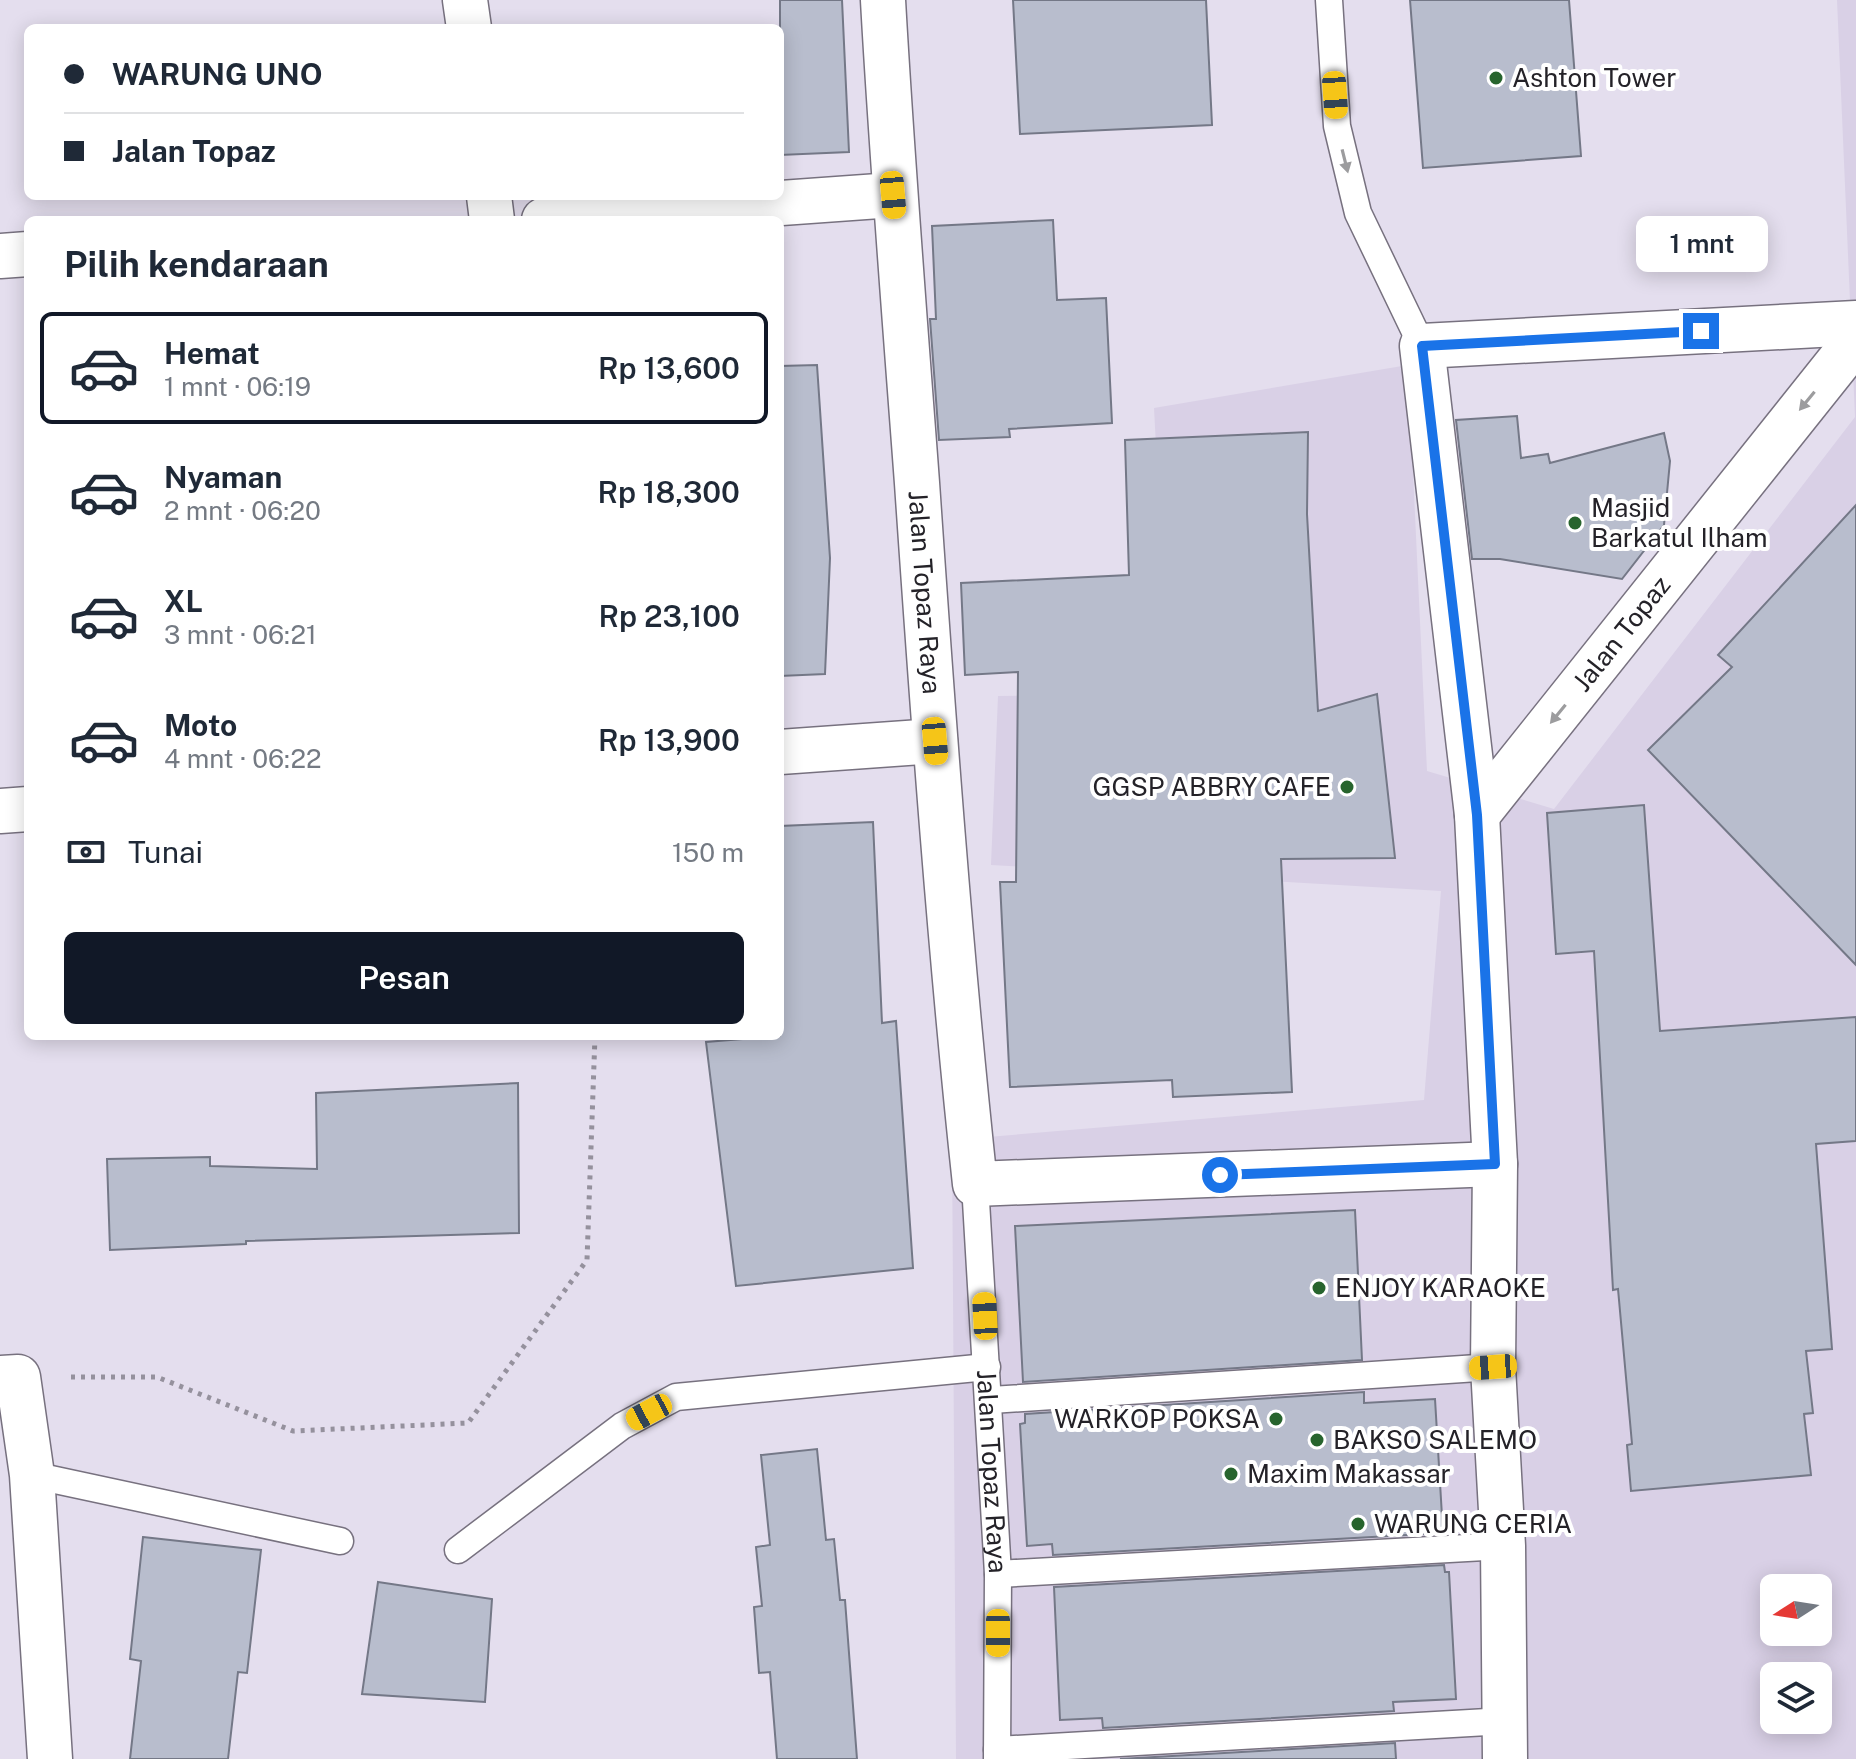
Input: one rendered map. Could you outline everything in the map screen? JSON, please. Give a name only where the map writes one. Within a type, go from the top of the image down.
[{"type":"street","points":[[465,0],[468,24]]},
{"type":"street","name":"Jalan Topaz Raya","points":[[883,0],[893,195],[935,741],[957,1017],[975,1184]]},
{"type":"street","points":[[600,216],[893,195]]},
{"type":"street","points":[[0,256],[24,254]]},
{"type":"street","points":[[1505,1740],[1503,1546],[1493,1367],[1495,1164],[1477,815],[1422,346],[1856,323]]},
{"type":"street","name":"Jalan Topaz","points":[[1477,815],[1856,340]]},
{"type":"street","points":[[784,752],[935,741]]},
{"type":"street","points":[[0,811],[24,809]]},
{"type":"street","points":[[975,1184],[1495,1164]]},
{"type":"street","points":[[9,1378],[32,1475],[50,1759]]},
{"type":"lane","points":[[1329,0],[1337,126],[1358,213],[1422,346]]},
{"type":"lane","name":"Jalan Topaz Raya","points":[[975,1184],[991,1400],[998,1574],[997,1754]]},
{"type":"lane","points":[[458,1550],[622,1426],[676,1397],[987,1367]]},
{"type":"lane","points":[[991,1400],[1493,1367]]},
{"type":"lane","points":[[32,1475],[340,1541]]},
{"type":"lane","points":[[998,1574],[1503,1546]]},
{"type":"lane","points":[[997,1754],[1505,1740]]},
{"type":"path","points":[[9,1378],[157,1377],[293,1431],[468,1423],[587,1260],[595,1040]]},
{"type":"shaded area","points":[[1837,0],[1856,0],[1856,1759],[956,1759],[952,1140],[1424,1100],[1441,891],[991,865],[998,696],[1169,693],[1154,408],[1408,365],[1427,771],[1554,809],[1855,417]]},
{"type":"building","points":[[780,0],[842,0],[849,152],[784,155],[784,24],[780,24]]},
{"type":"building","points":[[1013,0],[1206,0],[1212,125],[1020,134]]},
{"type":"building","name":"Ashton Tower","points":[[1410,0],[1569,0],[1581,156],[1423,168]]},
{"type":"building","points":[[1053,220],[1057,300],[1106,298],[1112,423],[1009,429],[1010,437],[939,440],[930,319],[936,319],[932,226]]},
{"type":"building","points":[[817,365],[830,558],[825,674],[784,676],[784,366]]},
{"type":"building","points":[[1517,416],[1521,458],[1548,454],[1550,463],[1664,433],[1670,461],[1664,525],[1622,579],[1500,559],[1472,559],[1456,420]]},
{"type":"building","points":[[1308,432],[1307,514],[1318,711],[1377,694],[1395,858],[1281,859],[1292,1092],[1173,1097],[1172,1080],[1010,1087],[1000,882],[1016,882],[1018,672],[965,675],[961,583],[1129,575],[1125,440]]},
{"type":"building","points":[[1856,505],[1856,965],[1648,750],[1732,667],[1718,655]]},
{"type":"building","points":[[1644,805],[1660,1031],[1856,1017],[1856,1141],[1816,1144],[1832,1349],[1806,1351],[1813,1413],[1804,1414],[1811,1475],[1631,1491],[1627,1445],[1632,1444],[1618,1289],[1613,1290],[1594,951],[1556,954],[1547,813]]},
{"type":"building","points":[[873,822],[882,1023],[896,1021],[913,1268],[736,1286],[706,1042],[784,1040],[784,826]]},
{"type":"building","points":[[518,1083],[519,1233],[246,1241],[246,1244],[110,1250],[107,1159],[210,1157],[210,1166],[317,1169],[316,1093]]},
{"type":"building","points":[[1355,1210],[1362,1360],[1023,1382],[1015,1226]]},
{"type":"building","name":"Maxim Makassar","points":[[1364,1392],[1364,1403],[1435,1399],[1443,1533],[1053,1555],[1052,1544],[1027,1546],[1020,1424],[1025,1423],[1025,1414]]},
{"type":"building","points":[[817,1449],[826,1540],[834,1539],[840,1600],[845,1600],[857,1759],[777,1759],[770,1672],[759,1673],[754,1607],[762,1606],[756,1547],[770,1545],[761,1455]]},
{"type":"building","points":[[143,1537],[261,1550],[247,1673],[238,1672],[228,1759],[130,1759],[141,1661],[130,1659]]},
{"type":"building","points":[[1444,1565],[1445,1572],[1449,1572],[1456,1699],[1393,1702],[1394,1711],[1103,1728],[1102,1718],[1060,1720],[1054,1587]]},
{"type":"building","points":[[378,1582],[492,1599],[485,1702],[362,1694]]},
{"type":"building","points":[[1395,1743],[1396,1759],[1120,1759]]},
{"type":"place","name":"Ashton Tower","points":[[1496,78]]},
{"type":"place","name":"Masjid Barkatul Ilham","points":[[1575,523]]},
{"type":"place","name":"GGSP ABBRY CAFE","points":[[1347,787]]},
{"type":"place","name":"ENJOY KARAOKE","points":[[1319,1288]]},
{"type":"place","name":"WARKOP POKSA","points":[[1276,1419]]},
{"type":"place","name":"BAKSO SALEMO","points":[[1317,1440]]},
{"type":"place","name":"Maxim Makassar","points":[[1231,1474]]},
{"type":"place","name":"WARUNG CERIA","points":[[1358,1524]]},
{"type":"route","points":[[1220,1175],[1495,1164],[1477,815],[1422,346],[1701,331]]}]
